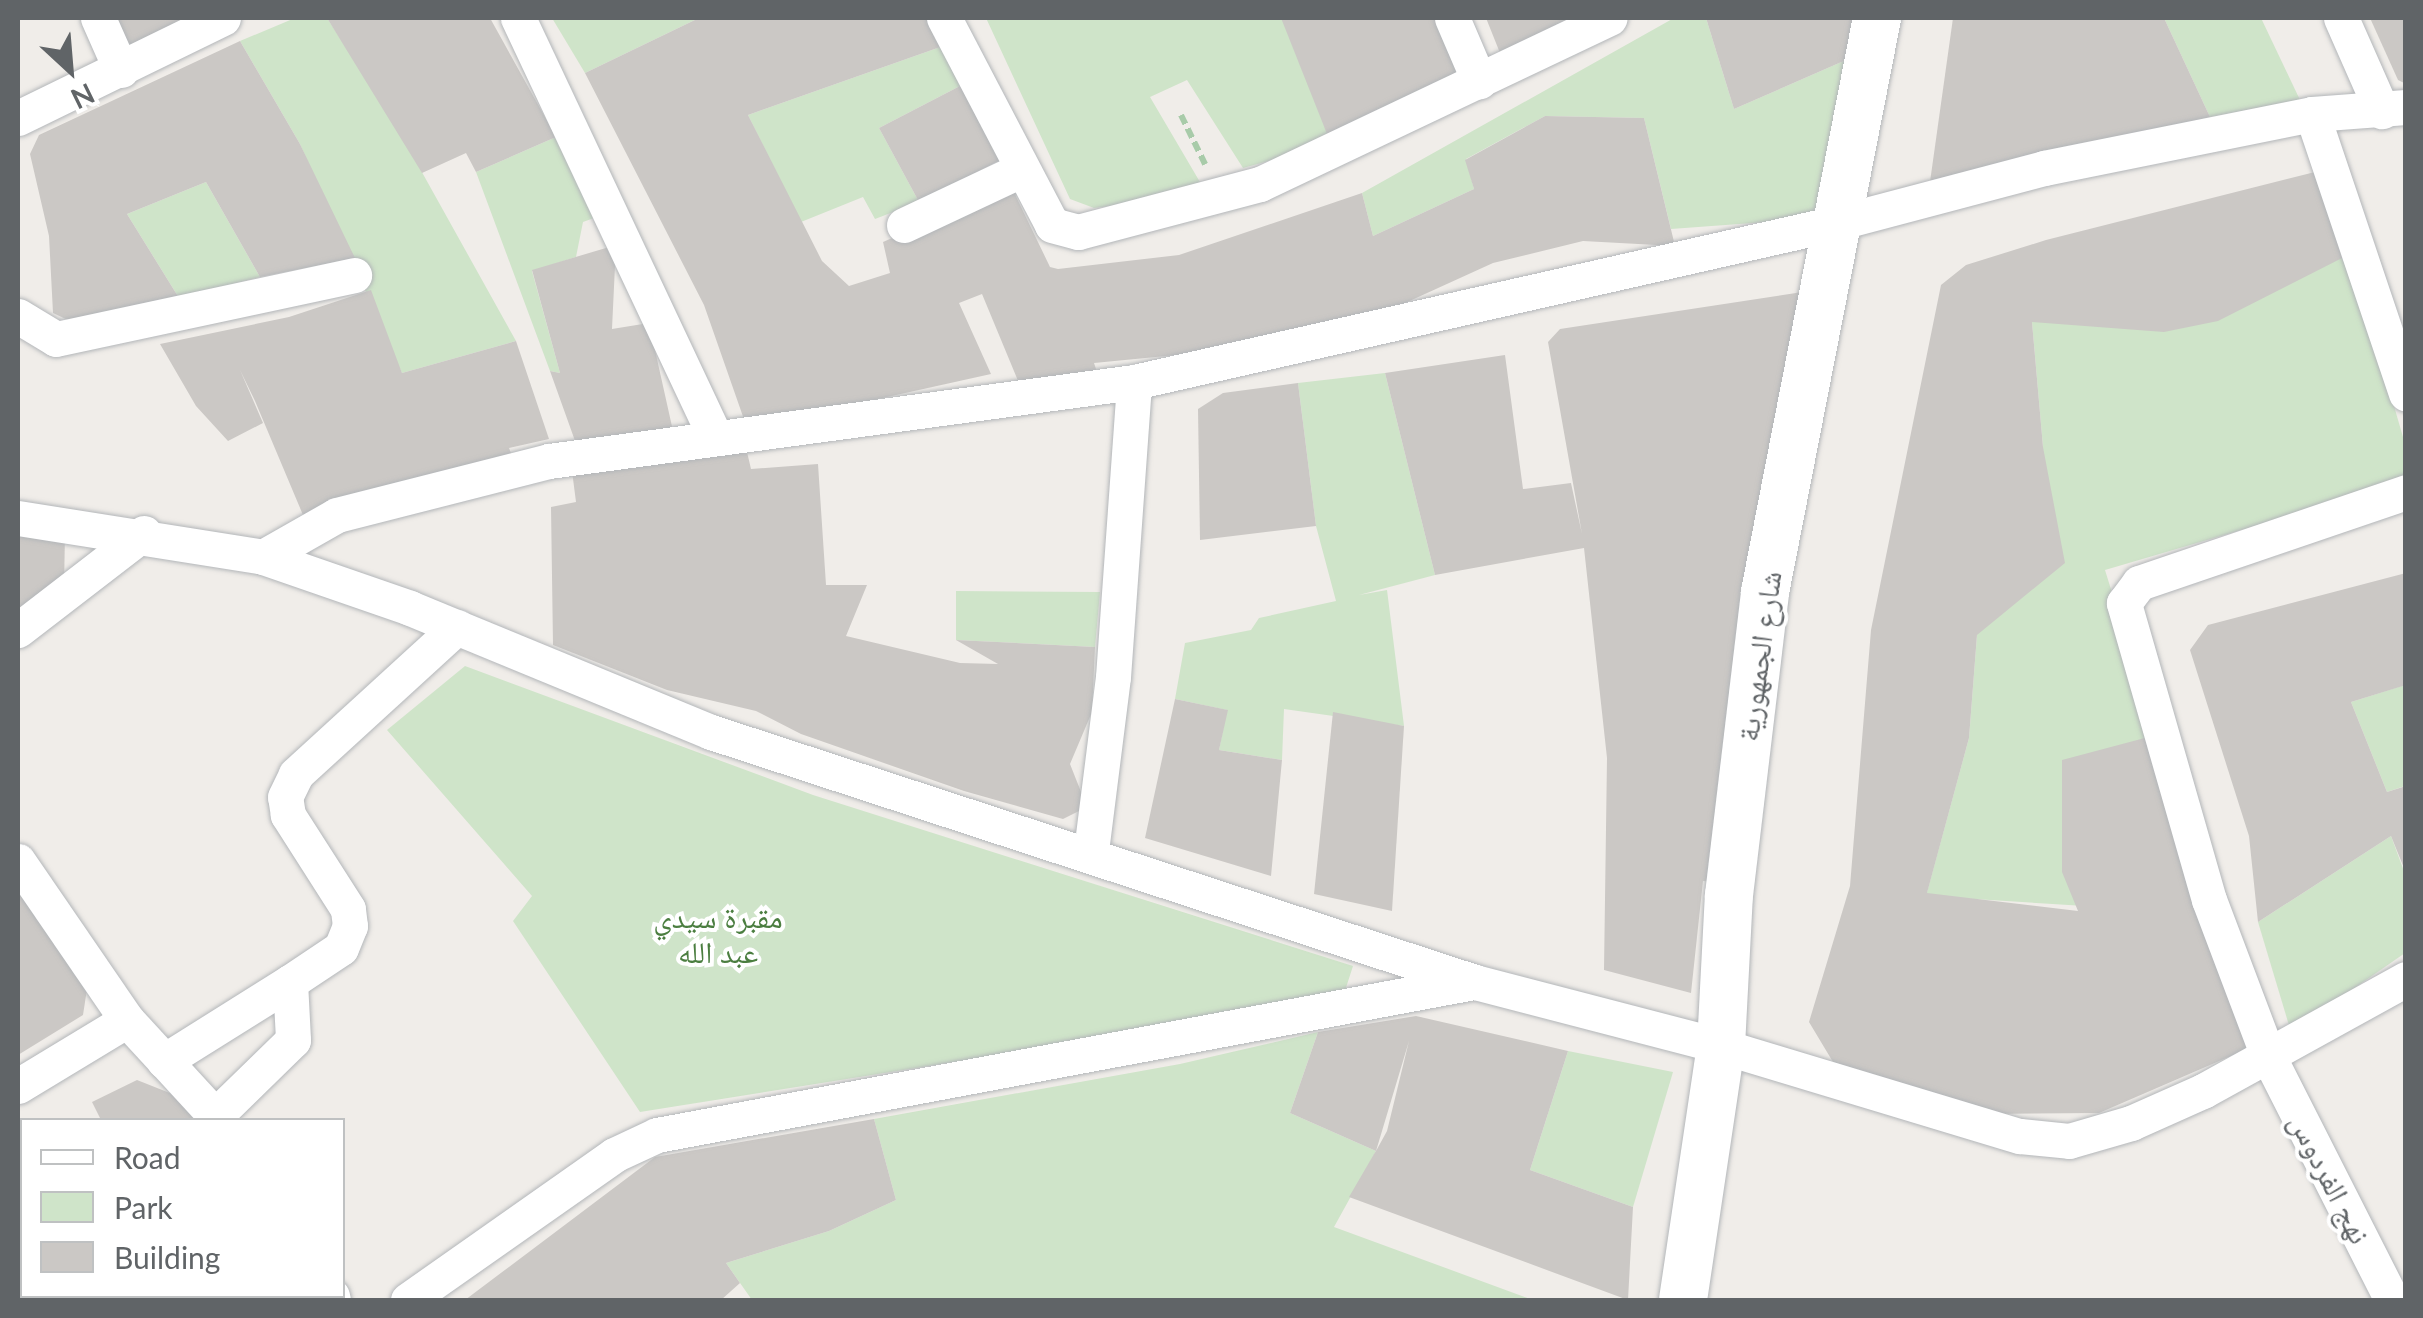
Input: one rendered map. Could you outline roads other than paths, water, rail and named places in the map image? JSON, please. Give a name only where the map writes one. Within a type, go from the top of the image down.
[{"type":"main road","name":"شارع الجمهورية","points":[[1683,1300],[1721,1046],[1731,879],[1765,592],[1876,18]]},
{"type":"street","points":[[98,18],[122,70]]},
{"type":"street","points":[[18,118],[223,18]]},
{"type":"street","points":[[518,18],[715,437]]},
{"type":"street","points":[[944,18],[1019,171],[1052,225],[1078,232],[1220,196],[1479,82],[1610,18]]},
{"type":"street","points":[[1452,18],[1479,82]]},
{"type":"street","points":[[263,557],[338,515],[549,462],[1134,382],[1836,223],[2044,168],[2312,114],[2394,109],[2342,18]]},
{"type":"street","points":[[2312,114],[2406,394]]},
{"type":"street","points":[[904,225],[1019,171]]},
{"type":"street","points":[[18,316],[56,338],[354,275]]},
{"type":"street","points":[[1091,852],[1113,676],[1134,382]]},
{"type":"street","name":"نهج الفردوس","points":[[2392,1300],[2268,1056],[2209,900],[2124,603],[2139,583],[2406,492]]},
{"type":"street","points":[[18,518],[144,534],[263,557],[457,627],[711,732],[1091,852],[1475,982],[1721,1046],[2020,1136],[2069,1141],[2131,1123],[2268,1056],[2406,979]]},
{"type":"street","points":[[18,630],[144,534]]},
{"type":"street","points":[[164,1062],[341,948],[350,926],[348,909],[288,815],[286,797],[296,774],[457,627]]},
{"type":"street","points":[[18,860],[127,1020],[217,1118],[293,1040],[290,982]]},
{"type":"street","points":[[408,1300],[614,1154],[657,1134],[1475,982]]},
{"type":"street","points":[[18,1086],[127,1020]]},
{"type":"park label","name":"مقبرة سيدي عبد الله","points":[[718,933]]}]
